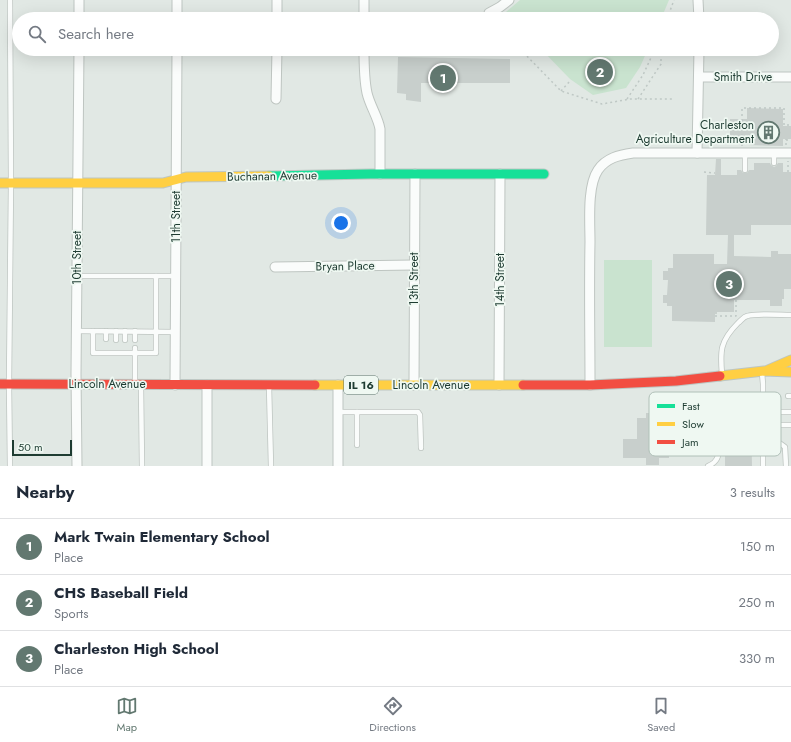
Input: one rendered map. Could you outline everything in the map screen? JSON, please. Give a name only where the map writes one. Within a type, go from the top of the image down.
[{"type":"main road","name":"Buchanan Avenue","points":[[0,183],[163,183],[186,177],[380,174],[544,174]]},
{"type":"main road","name":"Lincoln Avenue","points":[[763,371],[791,360]]},
{"type":"main road","name":"Lincoln Avenue","points":[[4,384],[590,385],[676,381],[763,371],[791,372]]},
{"type":"street","points":[[79,0],[79,12]]},
{"type":"street","points":[[177,0],[177,12]]},
{"type":"street","points":[[277,0],[277,12]]},
{"type":"street","points":[[364,0],[364,12]]},
{"type":"street","points":[[490,12],[509,0]]},
{"type":"street","points":[[698,0],[699,12]]},
{"type":"street","name":"10th Street","points":[[77,466],[76,384],[79,56]]},
{"type":"street","name":"11th Street","points":[[175,385],[176,56]]},
{"type":"street","points":[[276,99],[277,56]]},
{"type":"street","points":[[364,56],[364,78],[367,93],[380,129],[380,174]]},
{"type":"street","name":"Smith Drive","points":[[699,56],[699,77],[791,77]]},
{"type":"street","points":[[697,153],[699,77]]},
{"type":"street","points":[[590,385],[591,201],[593,182],[598,169],[609,160],[619,155],[632,153],[744,151],[774,153],[789,156]]},
{"type":"street","name":"13th Street","points":[[414,385],[415,174]]},
{"type":"street","name":"14th Street","points":[[499,385],[500,174]]},
{"type":"street","name":"Bryan Place","points":[[275,267],[414,264]]},
{"type":"street","points":[[207,385],[207,466]]},
{"type":"street","points":[[338,385],[338,466]]},
{"type":"lane","points":[[10,0],[11,183],[4,384],[10,466]]},
{"type":"lane","points":[[744,151],[745,170]]},
{"type":"lane","points":[[774,153],[774,163]]},
{"type":"lane","points":[[77,276],[176,276]]},
{"type":"lane","points":[[93,331],[93,353],[126,350],[156,353],[156,276]]},
{"type":"lane","points":[[722,376],[720,356],[724,340],[745,316],[791,315]]},
{"type":"lane","points":[[77,331],[175,332]]},
{"type":"lane","points":[[106,331],[106,340]]},
{"type":"lane","points":[[116,331],[116,340]]},
{"type":"lane","points":[[125,331],[126,340]]},
{"type":"lane","points":[[135,331],[135,340]]},
{"type":"lane","points":[[135,351],[142,466]]},
{"type":"lane","points":[[763,371],[763,392]]},
{"type":"lane","points":[[269,385],[271,466]]},
{"type":"lane","points":[[338,412],[418,412],[420,415],[421,448]]},
{"type":"lane","points":[[357,412],[357,445]]},
{"type":"lane","points":[[781,444],[785,447],[786,466]]},
{"type":"lane","points":[[708,466],[717,461],[718,456]]},
{"type":"path","points":[[670,12],[674,0]]},
{"type":"path","points":[[527,56],[560,91],[602,104],[638,99],[673,100]]},
{"type":"path","points":[[626,100],[643,75],[652,56]]},
{"type":"path","points":[[638,99],[661,64],[661,57]]},
{"type":"path","points":[[560,91],[571,80]]},
{"type":"path","points":[[744,151],[742,108],[784,108],[784,124],[791,125]]},
{"type":"path","points":[[786,140],[791,140]]},
{"type":"path","points":[[788,172],[789,156]]},
{"type":"path","points":[[704,172],[715,173]]},
{"type":"path","points":[[716,312],[716,316],[736,316],[736,294]]},
{"type":"green space","points":[[520,0],[669,0],[664,12],[506,12]]},
{"type":"green space","points":[[548,56],[645,56],[640,67],[626,88],[593,95],[570,79]]},
{"type":"green space","points":[[604,260],[652,260],[652,347],[604,347]]},
{"type":"building","points":[[398,57],[510,59],[510,83],[421,83],[421,102],[406,100],[406,94],[397,93]]},
{"type":"building","name":"Charleston Agriculture Department","points":[[747,108],[783,109],[783,126],[791,126],[791,139],[783,139],[783,146],[746,145],[746,142],[730,142],[730,119],[747,119]]},
{"type":"building","points":[[716,159],[721,159],[721,175],[737,175],[737,170],[747,173],[749,170],[754,170],[754,163],[770,163],[774,167],[778,163],[783,163],[783,172],[791,172],[791,225],[751,225],[751,235],[734,235],[734,256],[771,257],[771,251],[778,251],[778,254],[791,254],[791,289],[784,289],[782,306],[770,306],[770,300],[734,300],[734,312],[715,312],[715,322],[672,321],[672,306],[667,306],[667,303],[663,303],[663,295],[667,295],[668,280],[663,280],[663,271],[668,271],[668,268],[673,268],[673,254],[714,254],[714,264],[727,264],[728,235],[706,235],[707,175],[715,175]]},
{"type":"building","points":[[646,413],[649,413],[649,456],[669,456],[669,458],[659,458],[659,465],[646,465],[646,458],[623,458],[623,439],[637,439],[637,418],[646,418]]},
{"type":"building","points":[[725,456],[752,456],[752,466],[725,466]]},
{"type":"traffic: fast","points":[[269,176],[370,174],[544,174]]},
{"type":"traffic: slow","points":[[0,183],[163,183],[186,177],[269,176]]},
{"type":"traffic: slow","points":[[768,370],[791,360]]},
{"type":"traffic: slow","points":[[720,376],[764,371],[791,372]]},
{"type":"traffic: slow","points":[[315,385],[523,385]]},
{"type":"traffic: jam","points":[[523,385],[590,385],[676,381],[720,376]]},
{"type":"traffic: jam","points":[[0,384],[315,385]]},
{"type":"place","name":"CHS Baseball Field","points":[[600,72]]},
{"type":"place","name":"Mark Twain Elementary School","points":[[443,78]]},
{"type":"place","name":"Charleston Agriculture Department","points":[[769,132]]},
{"type":"place","name":"Charleston High School","points":[[729,284]]}]
